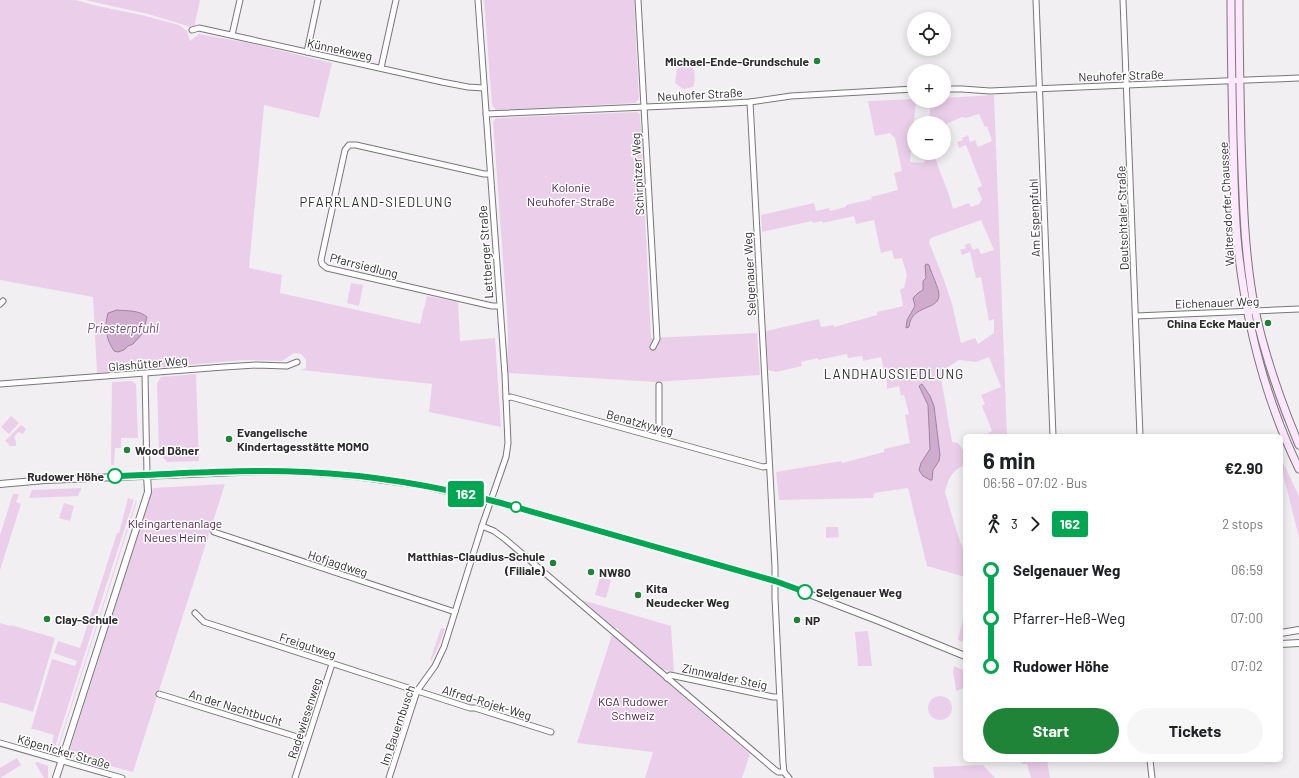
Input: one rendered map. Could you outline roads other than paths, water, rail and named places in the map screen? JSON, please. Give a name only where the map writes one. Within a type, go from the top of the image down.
[{"type":"main road","name":"Waltersdorfer Chaussee","points":[[1231,0],[1236,220],[1239,256],[1248,311],[1262,371],[1281,426],[1299,469]]},
{"type":"main road","name":"Waltersdorfer Chaussee","points":[[1239,0],[1244,222],[1249,267],[1256,311],[1268,362],[1299,445]]},
{"type":"main road","points":[[1281,426],[1290,423]]},
{"type":"street","points":[[232,35],[240,0]]},
{"type":"street","points":[[307,52],[318,0]]},
{"type":"street","points":[[381,68],[396,0]]},
{"type":"street","name":"Lettberger Straße","points":[[478,0],[508,437],[507,451],[491,500]]},
{"type":"street","name":"Schirpitzer Weg","points":[[638,0],[657,339],[653,347]]},
{"type":"street","name":"Am Espenpfuhl","points":[[1036,0],[1053,434]]},
{"type":"street","name":"Deutschtaler Straße","points":[[1123,0],[1140,434]]},
{"type":"street","name":"Künnekeweg","points":[[192,30],[199,28],[468,87],[484,88]]},
{"type":"street","name":"Neuhofer Straße","points":[[951,89],[990,91],[1299,78]]},
{"type":"street","name":"Neuhofer Straße","points":[[486,114],[750,102],[791,96],[907,89]]},
{"type":"street","name":"Selgenauer Weg","points":[[750,102],[784,772]]},
{"type":"street","name":"Pfarrsiedlung","points":[[490,174],[484,174],[356,145],[349,145],[345,150],[321,260],[322,264],[328,268],[492,306],[499,306]]},
{"type":"street","name":"Eichenauer Weg","points":[[1136,316],[1299,309]]},
{"type":"street","name":"Glashütter Weg","points":[[0,384],[224,367],[287,366],[298,362]]},
{"type":"street","points":[[56,778],[148,492],[145,374]]},
{"type":"street","points":[[658,437],[659,385]]},
{"type":"street","name":"Benatzkyweg","points":[[506,398],[511,398],[658,437],[762,467],[769,466]]},
{"type":"street","points":[[0,484],[45,480],[242,471],[306,472],[389,480],[458,492],[491,500],[775,581],[879,620],[963,655]]},
{"type":"street","name":"Im Bauernbusch","points":[[389,778],[417,691],[440,656],[456,612],[491,500]]},
{"type":"street","points":[[482,526],[494,531],[506,539],[774,769],[778,772],[784,772],[789,778]]},
{"type":"street","name":"Hofjagdweg","points":[[214,532],[456,612]]},
{"type":"street","name":"Freigutweg","points":[[195,613],[204,622],[417,691]]},
{"type":"street","points":[[1283,633],[1299,630]]},
{"type":"street","points":[[1283,644],[1299,643]]},
{"type":"street","name":"Radewiesenweg","points":[[295,778],[332,664]]},
{"type":"street","name":"Zinnwalder Steig","points":[[667,678],[670,675],[779,697]]},
{"type":"street","name":"Alfred-Rojek-Weg","points":[[417,691],[551,732]]},
{"type":"street","name":"An der Nachtbucht","points":[[159,694],[307,740]]},
{"type":"street","name":"Köpenicker Straße","points":[[0,743],[122,778]]},
{"type":"street","points":[[1150,762],[1152,778]]},
{"type":"water","points":[[925,265],[929,265],[938,288],[938,300],[935,304],[919,311],[911,320],[909,327],[906,328],[907,320],[915,306],[913,298],[923,290],[923,281],[926,278]]},
{"type":"water","name":"Priesterpfuhl","points":[[117,310],[137,312],[147,317],[143,333],[133,344],[118,352],[114,351],[111,346],[106,328],[108,313]]},
{"type":"water","points":[[922,384],[930,396],[934,406],[940,455],[939,461],[933,470],[932,480],[923,476],[919,470],[921,463],[930,449],[928,405],[919,386]]},
{"type":"place","name":"Michael-Ende-Grundschule","points":[[817,61]]},
{"type":"place","name":"China Ecke Mauer","points":[[1268,323]]},
{"type":"place","name":"Evangelische Kindertagesstätte MOMO","points":[[229,439]]},
{"type":"place","name":"Wood Döner","points":[[127,450]]},
{"type":"place","name":"Rudower Höhe","points":[[115,476]]},
{"type":"place","name":"Matthias-Claudius-Schule (Filiale)","points":[[553,563]]},
{"type":"place","name":"NW80","points":[[591,572]]},
{"type":"place","name":"Selgenauer Weg","points":[[805,592]]},
{"type":"place","name":"Kita Neudecker Weg","points":[[638,595]]},
{"type":"place","name":"Clay-Schule","points":[[47,619]]},
{"type":"place","name":"NP","points":[[797,620]]},
{"type":"district","name":"PFARRLAND-SIEDLUNG","points":[[376,202]]},
{"type":"district","name":"LANDHAUSSIEDLUNG","points":[[894,374]]},
{"type":"park label","name":"Kolonie Neuhofer-Straße","points":[[571,194]]},
{"type":"park label","name":"Kleingartenanlage Neues Heim","points":[[175,530]]},
{"type":"park label","name":"KGA Rudower Schweiz","points":[[633,708]]}]
